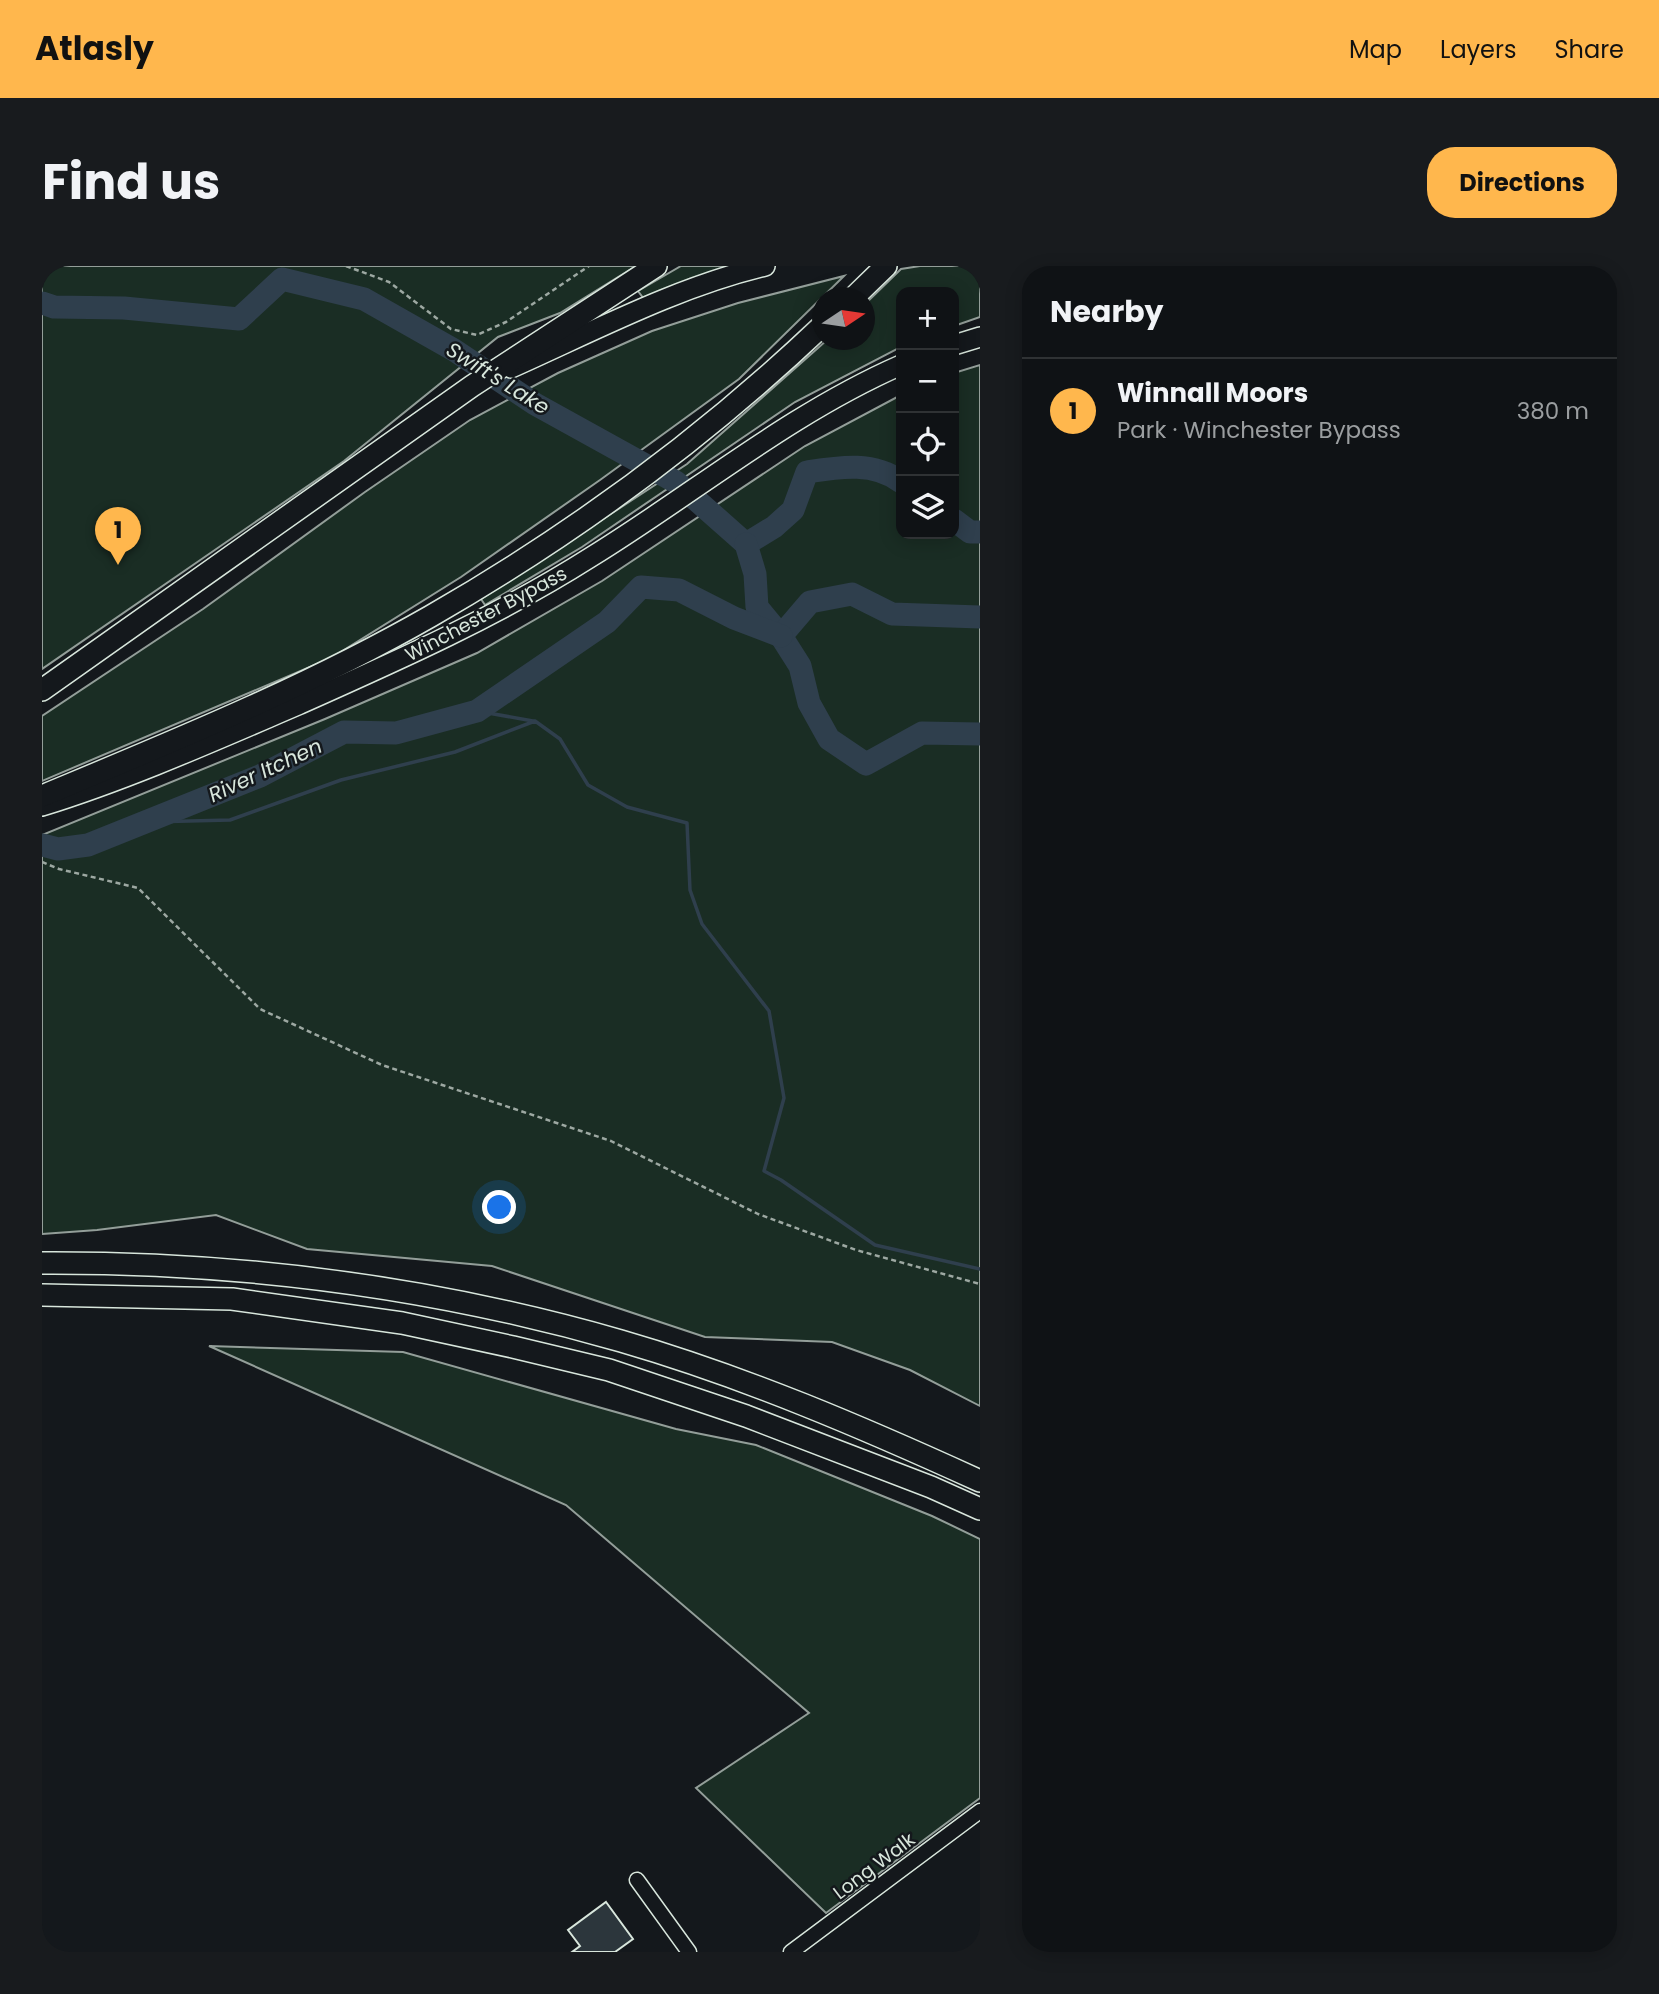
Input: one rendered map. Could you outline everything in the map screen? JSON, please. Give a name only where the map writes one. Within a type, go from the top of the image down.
[{"type":"highway","points":[[42,690],[472,386],[560,338],[656,266]]},
{"type":"highway","points":[[865,287],[886,266]]},
{"type":"highway","points":[[49,799],[265,700],[381,642],[495,578],[625,490],[685,445],[771,375],[812,336]]},
{"type":"highway","points":[[42,1263],[199,1267],[315,1278],[439,1298],[541,1320],[622,1341],[727,1376],[832,1416],[980,1481]]},
{"type":"highway","points":[[42,1295],[232,1299],[402,1323],[513,1347],[609,1370],[746,1416],[931,1487],[980,1509]]},
{"type":"main road","points":[[560,338],[734,273],[765,266]]},
{"type":"main road","points":[[959,343],[980,337]]},
{"type":"main road","name":"Winchester Bypass","points":[[49,799],[237,732],[417,652],[521,599],[590,558],[818,407],[846,390],[896,367]]},
{"type":"street","name":"Long Walk","points":[[791,1952],[980,1811]]},
{"type":"street","points":[[637,1880],[689,1952]]},
{"type":"path","points":[[346,266],[389,282],[451,329],[477,335],[506,322],[589,266]]},
{"type":"path","points":[[42,862],[59,869],[138,888],[260,1009],[382,1065],[611,1141],[758,1214],[807,1233],[856,1250],[980,1284]]},
{"type":"green space","points":[[42,266],[636,266],[560,313],[498,337],[344,461],[42,669]]},
{"type":"green space","points":[[681,266],[729,266],[644,299],[638,291]]},
{"type":"green space","points":[[920,266],[980,266],[980,317],[959,324],[959,287],[896,287],[896,350],[795,402],[582,547],[485,605],[481,599],[687,464],[816,350],[875,350],[875,294],[901,269]]},
{"type":"green space","points":[[844,276],[833,287],[812,287],[812,307],[739,379],[461,577],[331,658],[42,781],[42,716],[203,609],[365,492],[470,420],[558,373],[652,331],[738,303]]},
{"type":"green space","points":[[980,365],[980,1406],[910,1370],[832,1342],[705,1337],[492,1266],[307,1249],[216,1215],[42,1234],[42,835],[325,719],[477,653],[602,581],[805,446],[896,398],[896,539],[959,539],[959,371]]},
{"type":"green space","points":[[209,1346],[403,1352],[676,1429],[756,1445],[932,1516],[980,1539],[980,1798],[826,1913],[696,1788],[809,1713],[566,1505]]},
{"type":"building","points":[[606,1902],[633,1939],[615,1952],[572,1952],[580,1946],[568,1930]]},
{"type":"waterway","name":"Swift's Lake","points":[[42,303],[54,307],[124,308],[239,319],[282,279],[364,299],[454,350],[535,404],[676,482],[746,544],[774,527],[793,510],[807,472],[856,467],[879,471],[896,478]]},
{"type":"waterway","name":"Swift's Lake","points":[[959,524],[970,532],[980,532]]},
{"type":"waterway","name":"River Itchen","points":[[746,544],[755,574],[757,607],[781,636],[800,666],[809,703],[829,739],[866,764],[922,733],[980,734]]},
{"type":"waterway","name":"River Itchen","points":[[42,845],[58,849],[88,845],[260,776],[344,732],[396,733],[477,711],[607,622],[641,587],[679,590],[734,618],[781,636]]},
{"type":"waterway","name":"River Itchen","points":[[781,636],[810,602],[852,594],[892,614],[980,617]]},
{"type":"waterway","name":"River Itchen","points":[[477,711],[533,721]]},
{"type":"waterway","points":[[149,822],[230,820],[341,780],[455,752],[535,721],[560,739],[588,785],[627,807],[687,823],[690,890],[702,924],[769,1011],[784,1098],[764,1171],[875,1245],[980,1269]]},
{"type":"place","name":"Winnall Moors","points":[[118,565]]}]
